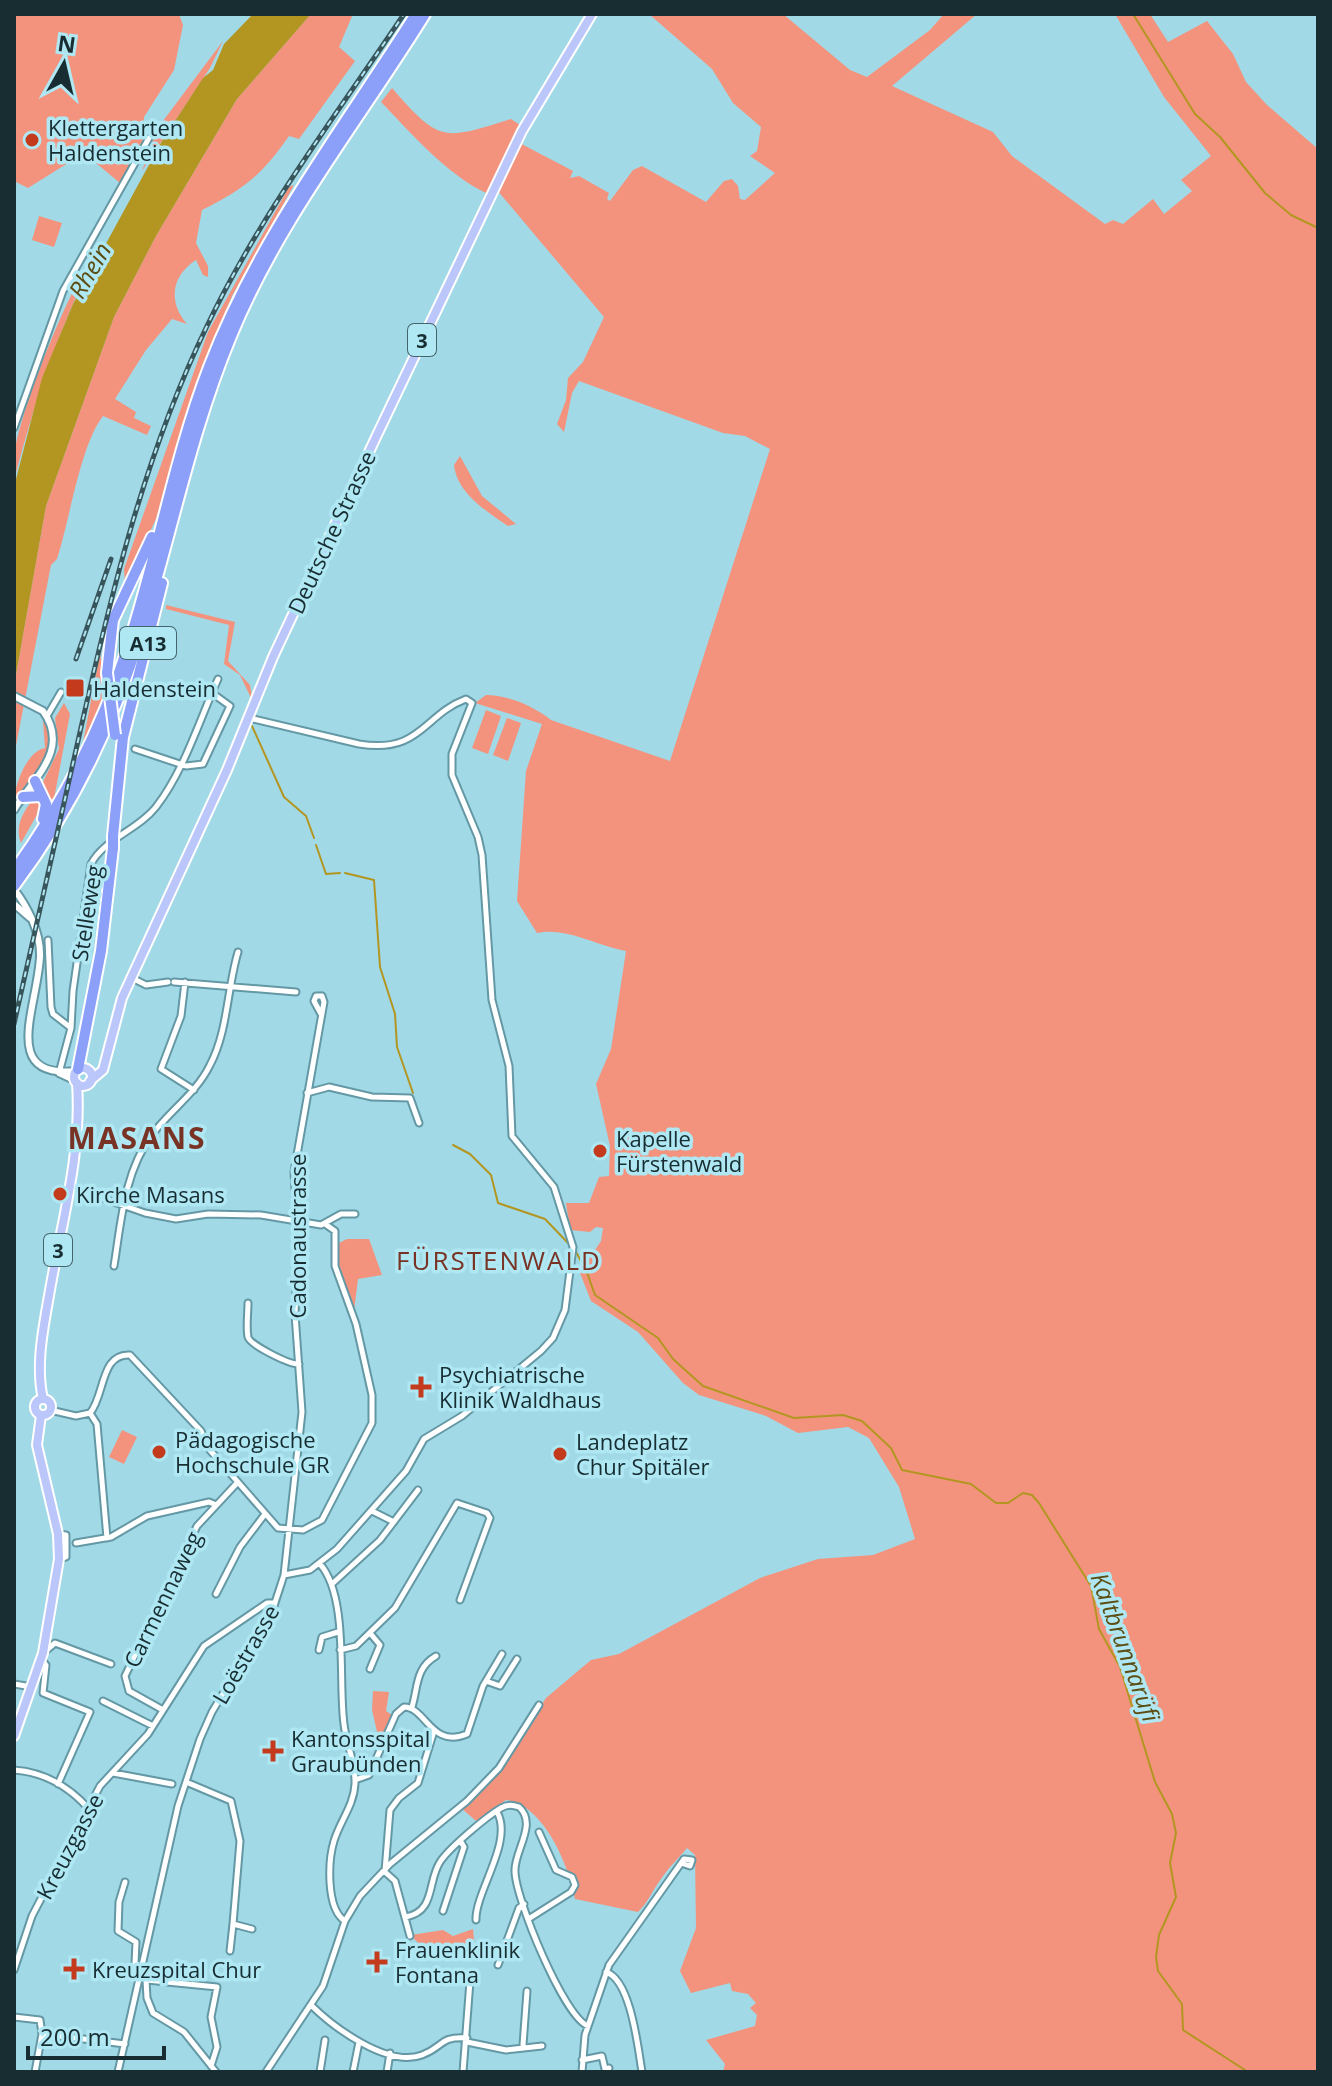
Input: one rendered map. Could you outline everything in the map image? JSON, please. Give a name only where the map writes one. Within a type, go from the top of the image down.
[{"type":"highway","name":"A13","points":[[82,1076],[113,848],[115,735],[107,673],[113,620],[147,551],[209,367],[254,266],[307,175],[416,14]]},
{"type":"highway","name":"A13","points":[[17,900],[117,702],[145,619],[184,468],[216,373],[265,262],[314,180],[425,14]]},
{"type":"highway","name":"A13","points":[[114,818],[123,737],[158,601],[184,468]]},
{"type":"highway","name":"A13","points":[[14,871],[61,799],[108,702],[137,617],[173,479]]},
{"type":"highway","points":[[14,865],[45,812],[46,802],[40,796],[35,781]]},
{"type":"highway","points":[[23,797],[40,796]]},
{"type":"highway","name":"A13","points":[[82,1076],[82,1052],[88,1027]]},
{"type":"main road","name":"Deutsche Strasse","points":[[82,1076],[96,1072],[104,1065],[116,1013],[249,718],[273,657],[494,187],[535,108],[592,14]]},
{"type":"main road","name":"3","points":[[14,1736],[42,1656],[59,1559],[58,1534],[37,1445],[41,1415],[35,1405],[43,1399],[40,1376],[46,1315],[70,1187],[82,1076]]},
{"type":"main road","points":[[41,1415],[50,1410],[49,1403],[43,1399]]},
{"type":"street","points":[[14,428],[63,291],[149,138]]},
{"type":"street","name":"Stelleweg","points":[[59,1073],[71,1028],[72,997],[91,864],[101,850],[151,813],[180,763],[218,679]]},
{"type":"street","points":[[47,716],[61,692]]},
{"type":"street","points":[[135,749],[180,763],[201,765],[230,706],[212,693]]},
{"type":"street","points":[[14,696],[29,700],[47,716],[53,731],[53,749],[14,810]]},
{"type":"street","points":[[249,718],[359,744],[378,745],[417,736],[457,703],[466,699],[472,703],[452,754],[451,770],[482,855],[492,1000],[509,1066],[511,1133],[554,1187],[573,1247],[565,1310],[553,1338],[462,1416],[424,1439],[406,1471],[320,1564],[301,1575],[284,1575]]},
{"type":"street","points":[[17,900],[30,918],[40,956],[19,1030]]},
{"type":"street","points":[[48,940],[51,1007],[53,1014],[71,1028]]},
{"type":"street","points":[[114,1266],[125,1206],[141,1151],[159,1125],[194,1090],[218,1048],[238,952]]},
{"type":"street","points":[[132,978],[146,985],[185,982],[296,992]]},
{"type":"street","points":[[185,982],[181,1016],[161,1067],[163,1073],[194,1090]]},
{"type":"street","name":"Cadonaustrasse","points":[[288,1532],[302,1422],[295,1309],[295,1162],[322,1014]]},
{"type":"street","points":[[67,1046],[82,1052]]},
{"type":"street","points":[[24,1061],[39,1072],[82,1076]]},
{"type":"street","points":[[307,1093],[329,1087],[372,1097],[410,1098],[419,1123]]},
{"type":"street","points":[[70,1187],[176,1219],[208,1214],[261,1215],[325,1224],[335,1231],[335,1266],[356,1324],[374,1409],[363,1446],[322,1520],[309,1529],[288,1532],[278,1528],[265,1514],[206,1446],[201,1431],[134,1357],[122,1355],[113,1360],[90,1413]]},
{"type":"street","points":[[325,1224],[341,1214],[355,1214]]},
{"type":"street","points":[[248,1303],[248,1337],[253,1344],[290,1364],[299,1364]]},
{"type":"street","points":[[50,1410],[76,1416],[90,1413]]},
{"type":"street","points":[[90,1413],[97,1424],[107,1538]]},
{"type":"street","name":"Carmennaweg","points":[[163,1710],[129,1691],[125,1676],[189,1541],[214,1504],[238,1482]]},
{"type":"street","points":[[332,1584],[368,1554],[418,1490]]},
{"type":"street","points":[[76,1543],[107,1538],[147,1516],[209,1502],[214,1504]]},
{"type":"street","points":[[340,1650],[356,1646],[400,1601],[457,1503],[487,1513],[490,1518],[460,1600]]},
{"type":"street","points":[[372,1511],[394,1522]]},
{"type":"street","points":[[216,1594],[245,1538],[265,1514]]},
{"type":"street","name":"Loëstrasse","points":[[118,2072],[186,1782],[207,1721],[275,1603],[284,1575],[288,1532]]},
{"type":"street","points":[[320,1564],[332,1584],[340,1650],[344,1731],[355,1780],[351,1803],[333,1843],[331,1861],[333,1902],[338,1916],[345,1921]]},
{"type":"street","name":"Kreuzgasse","points":[[14,1970],[31,1920],[88,1808],[153,1726],[208,1641],[267,1603],[275,1603]]},
{"type":"street","points":[[319,1650],[322,1637],[338,1632]]},
{"type":"street","points":[[370,1633],[380,1645],[370,1669]]},
{"type":"street","points":[[58,1784],[90,1712],[43,1693],[46,1665],[42,1656],[55,1643],[111,1664]]},
{"type":"street","points":[[412,1707],[434,1731],[458,1736],[467,1734],[486,1681],[502,1654]]},
{"type":"street","points":[[412,1707],[420,1672],[436,1656]]},
{"type":"street","points":[[486,1681],[500,1686],[517,1659]]},
{"type":"street","points":[[14,1684],[33,1687]]},
{"type":"street","points":[[103,1701],[153,1726]]},
{"type":"street","points":[[266,2072],[326,1978],[345,1921],[360,1896],[390,1864],[467,1801],[500,1767],[539,1705]]},
{"type":"street","points":[[355,1780],[369,1775],[399,1709],[412,1707]]},
{"type":"street","points":[[385,1872],[390,1810],[418,1783],[434,1731]]},
{"type":"street","points":[[14,1770],[37,1773],[81,1796],[88,1808]]},
{"type":"street","points":[[113,1773],[172,1784]]},
{"type":"street","points":[[186,1782],[227,1797],[233,1808],[240,1841],[230,1951]]},
{"type":"street","points":[[406,1917],[416,1914],[427,1904],[437,1866],[497,1812],[513,1805],[527,1817],[515,1871],[524,1904],[559,1988],[576,2019],[588,2026]]},
{"type":"street","points":[[476,1920],[497,1846],[500,1820],[497,1812]]},
{"type":"street","points":[[530,1918],[571,1892],[575,1885],[572,1877],[556,1870],[539,1832]]},
{"type":"street","points":[[443,1911],[463,1854],[461,1842]]},
{"type":"street","points":[[582,2072],[588,2026],[606,1972],[684,1864]]},
{"type":"street","points":[[385,1872],[394,1878],[410,1936]]},
{"type":"street","points":[[125,1882],[119,1902],[118,1931],[136,1942],[135,1963],[141,1967]]},
{"type":"street","points":[[498,1965],[515,1918],[524,1904]]},
{"type":"street","points":[[233,1924],[252,1929]]},
{"type":"street","points":[[606,1972],[621,1984],[636,2036],[642,2072]]},
{"type":"street","points":[[139,1978],[217,1987],[211,2017],[217,2051],[211,2066]]},
{"type":"street","points":[[147,1980],[147,1998],[153,2013],[184,2032],[216,2072]]},
{"type":"street","points":[[463,2072],[470,1981]]},
{"type":"street","points":[[523,2045],[527,1991]]},
{"type":"street","points":[[311,2005],[330,2024],[359,2042],[391,2053],[414,2057],[427,2053],[445,2038],[506,2050],[523,2045],[542,2046]]},
{"type":"street","points":[[14,2017],[39,2019],[42,2034],[35,2072]]},
{"type":"street","points":[[42,2034],[125,2044]]},
{"type":"street","points":[[320,2072],[325,2040]]},
{"type":"street","points":[[353,2072],[359,2042]]},
{"type":"street","points":[[387,2072],[391,2053]]},
{"type":"street","points":[[582,2060],[602,2056],[605,2069],[609,2068]]},
{"type":"shaded area","points":[[14,14],[179,14],[183,25],[174,70],[144,117],[144,140],[120,183],[84,153],[28,188],[14,181]]},
{"type":"shaded area","points":[[253,14],[311,14],[237,99],[156,236],[114,317],[46,506],[14,686],[14,487],[42,378],[73,304],[162,141],[203,78],[213,70],[224,44]]},
{"type":"shaded area","points":[[311,14],[353,14],[339,47],[355,61],[299,139],[289,136],[251,180],[202,210],[196,243],[208,266],[208,277],[203,275],[196,260],[181,274],[175,290],[177,307],[187,324],[172,319],[146,350],[115,399],[136,412],[134,418],[151,426],[147,435],[103,416],[88,445],[57,559],[51,565],[14,756],[14,686],[46,506],[114,317],[156,236],[237,99]]},
{"type":"shaded area","points":[[649,14],[783,14],[850,70],[867,77],[930,30],[944,14],[977,14],[892,86],[993,132],[1012,156],[1105,224],[1113,220],[1123,224],[1153,199],[1164,214],[1192,191],[1181,180],[1211,156],[1164,97],[1115,14],[1150,14],[1168,42],[1207,21],[1233,54],[1246,82],[1267,105],[1318,149],[1318,2072],[723,2072],[725,2064],[706,2040],[755,2026],[757,2015],[750,2008],[756,2003],[748,1994],[732,1991],[730,1983],[691,1993],[680,1971],[696,1928],[695,1855],[687,1848],[638,1912],[575,1899],[561,1854],[543,1825],[520,1804],[506,1800],[476,1821],[460,1807],[497,1774],[546,1698],[591,1660],[619,1654],[760,1578],[818,1559],[873,1555],[915,1539],[899,1487],[869,1438],[848,1427],[798,1433],[766,1416],[699,1395],[683,1383],[638,1332],[591,1301],[580,1273],[601,1241],[603,1228],[596,1227],[590,1232],[570,1230],[566,1203],[589,1203],[599,1177],[609,1176],[610,1146],[596,1084],[611,1049],[626,951],[571,935],[537,933],[517,901],[526,771],[542,724],[475,703],[486,695],[512,699],[551,720],[670,761],[770,449],[745,436],[723,433],[579,381],[572,393],[564,432],[557,424],[566,400],[568,378],[583,362],[604,317],[497,190],[486,193],[457,175],[381,102],[392,88],[421,119],[444,132],[470,131],[511,119],[520,125],[512,139],[573,171],[570,178],[579,176],[609,193],[607,199],[610,201],[633,170],[642,166],[706,202],[724,181],[732,179],[738,186],[740,199],[745,200],[775,173],[750,156],[757,151],[761,127],[733,103],[712,69]]},
{"type":"shaded area","points":[[223,41],[210,68],[142,171],[157,129]]},
{"type":"shaded area","points":[[294,185],[232,296],[199,377],[156,519],[125,584],[124,569],[208,332],[289,187]]},
{"type":"shaded area","points":[[39,216],[62,223],[54,247],[32,240]]},
{"type":"shaded area","points":[[100,247],[50,361],[14,481],[15,449],[38,374],[62,314],[88,263]]},
{"type":"shaded area","points":[[460,456],[482,496],[516,524],[508,526],[467,493],[454,465]]},
{"type":"shaded area","points":[[166,605],[235,622],[228,661],[250,685],[253,702],[240,675],[224,664],[229,625],[166,609]]},
{"type":"shaded area","points":[[100,653],[106,692],[82,748]]},
{"type":"shaded area","points":[[64,703],[70,714],[54,799],[50,801],[41,786],[59,749],[55,718]]},
{"type":"shaded area","points":[[486,710],[501,716],[488,754],[472,748]]},
{"type":"shaded area","points":[[507,718],[521,723],[508,761],[493,755]]},
{"type":"shaded area","points":[[43,721],[50,742],[47,753],[36,775],[14,803],[16,787],[27,762],[38,750],[45,748]]},
{"type":"shaded area","points":[[35,797],[42,806],[21,843],[19,824]]},
{"type":"shaded area","points":[[347,1239],[369,1239],[382,1275],[358,1279],[354,1311],[338,1268],[337,1244]]},
{"type":"shaded area","points":[[122,1430],[137,1437],[124,1464],[109,1457]]},
{"type":"shaded area","points":[[373,1691],[389,1692],[386,1711],[392,1715],[384,1732],[378,1736],[372,1710]]},
{"type":"shaded area","points":[[473,1929],[475,1950],[457,1953],[424,1947],[411,1935],[443,1930],[453,1936]]},
{"type":"waterway","points":[[1133,14],[1195,114],[1220,137],[1265,193],[1291,215],[1318,228]]},
{"type":"waterway","name":"Kaltbrunnarüfi","points":[[252,726],[284,797],[306,816],[314,838]]},
{"type":"waterway","name":"Kaltbrunnarüfi","points":[[316,845],[326,874],[340,873]]},
{"type":"waterway","name":"Kaltbrunnarüfi","points":[[345,873],[374,880],[380,967],[395,1014],[397,1047],[413,1093]]},
{"type":"waterway","name":"Kaltbrunnarüfi","points":[[453,1145],[470,1154],[491,1175],[498,1203],[545,1219],[568,1243]]},
{"type":"waterway","name":"Kaltbrunnarüfi","points":[[576,1252],[582,1263]]},
{"type":"waterway","name":"Kaltbrunnarüfi","points":[[585,1267],[595,1295],[658,1338],[673,1359],[703,1386],[794,1418],[843,1415],[862,1421],[891,1448],[902,1470],[971,1484],[996,1503],[1008,1503],[1023,1493],[1032,1495],[1039,1503],[1091,1586],[1099,1629],[1120,1667],[1155,1782],[1172,1814],[1176,1833],[1170,1863],[1176,1897],[1159,1935],[1158,1971],[1182,2004],[1183,2030],[1248,2072]]},
{"type":"railway","points":[[14,1024],[116,582],[164,426],[207,326],[251,244],[300,166],[404,14]]},
{"type":"railway","points":[[76,659],[111,559]]},
{"type":"place","name":"Klettergarten Haldenstein","points":[[32,140]]},
{"type":"place","name":"Haldenstein","points":[[75,688]]},
{"type":"place","name":"Kapelle Fürstenwald","points":[[600,1151]]},
{"type":"place","name":"Kirche Masans","points":[[60,1194]]},
{"type":"place","name":"Psychiatrische Klinik Waldhaus","points":[[421,1387]]},
{"type":"place","name":"Pädagogische Hochschule GR","points":[[159,1452]]},
{"type":"place","name":"Landeplatz Chur Spitäler","points":[[560,1454]]},
{"type":"place","name":"Kantonsspital Graubünden","points":[[273,1751]]},
{"type":"place","name":"Frauenklinik Fontana","points":[[377,1962]]},
{"type":"place","name":"Kreuzspital Chur","points":[[74,1969]]},
{"type":"district","name":"MASANS","points":[[137,1137]]},
{"type":"district","name":"FÜRSTENWALD","points":[[499,1260]]},
{"type":"water label","name":"Rhein","points":[[89,270]]}]
